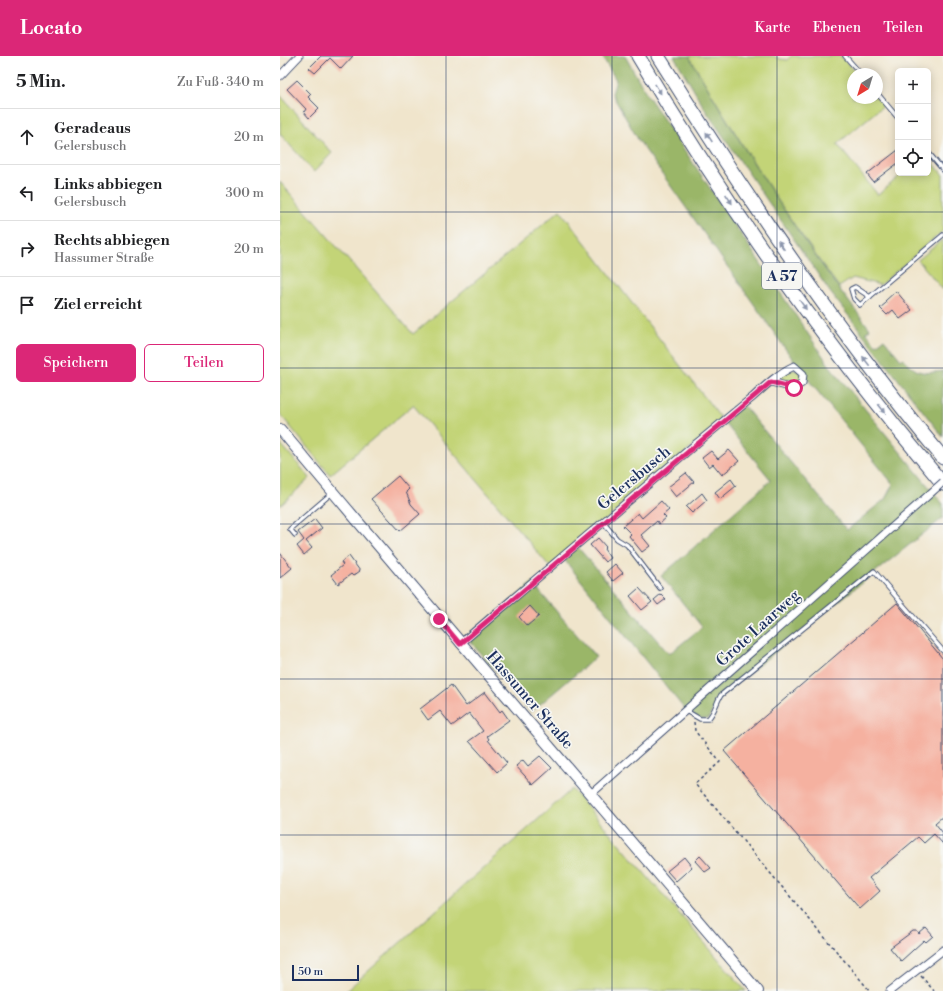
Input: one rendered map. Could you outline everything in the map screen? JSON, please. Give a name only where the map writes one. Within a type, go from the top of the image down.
[{"type":"highway","name":"A 57","points":[[638,56],[683,129],[777,270],[848,366],[943,483]]},
{"type":"highway","name":"A 57","points":[[658,56],[737,180],[791,259],[872,369],[943,458]]},
{"type":"street","points":[[280,76],[299,56]]},
{"type":"street","name":"Gelersbusch","points":[[460,644],[771,382]]},
{"type":"street","name":"Hassumer Straße","points":[[280,429],[460,644],[591,794],[758,991]]},
{"type":"street","name":"Grote Laarweg","points":[[591,794],[943,483]]},
{"type":"street","points":[[890,991],[943,950]]},
{"type":"lane","points":[[845,56],[856,68]]},
{"type":"lane","points":[[883,100],[895,114]]},
{"type":"lane","points":[[931,156],[943,170]]},
{"type":"lane","points":[[870,296],[855,287],[851,289],[854,299],[860,305],[943,235]]},
{"type":"lane","points":[[294,535],[290,530],[333,492]]},
{"type":"lane","points":[[603,522],[617,539],[627,545],[660,588]]},
{"type":"lane","points":[[686,711],[700,719],[708,719],[713,714],[721,695],[874,571],[943,651]]},
{"type":"path","points":[[694,716],[695,731],[720,762],[695,784],[870,991]]},
{"type":"path","points":[[916,970],[934,991]]},
{"type":"green space","points":[[602,56],[625,56],[648,96],[829,365],[943,504],[943,518],[721,695],[708,719],[700,719],[686,711],[562,557],[576,545],[669,654],[702,627],[661,576],[771,480],[723,421],[743,405],[847,530],[885,499],[893,484],[801,371],[639,141],[612,94],[616,80]]},
{"type":"green space","points":[[674,56],[689,56],[731,127],[797,230],[870,329],[866,332],[876,345],[884,339],[901,360],[903,358],[912,367],[920,372],[943,371],[943,437],[830,292],[706,111]]},
{"type":"green space","points":[[689,56],[774,56],[787,60],[791,56],[841,56],[852,68],[847,68],[847,104],[884,105],[837,144],[878,195],[900,176],[931,176],[931,161],[943,175],[943,231],[880,285],[853,278],[839,287],[779,202]]},
{"type":"green space","points":[[280,95],[332,153],[314,172],[280,134]]},
{"type":"green space","points":[[280,182],[413,334],[560,210],[723,421],[550,567],[413,405],[330,475],[280,414]]},
{"type":"green space","points":[[943,239],[943,290],[918,260]]},
{"type":"green space","points":[[786,369],[801,371],[802,383],[794,388],[771,382]]},
{"type":"green space","points":[[280,443],[310,478],[280,506]]},
{"type":"green space","points":[[532,583],[596,657],[531,712],[467,638]]},
{"type":"green space","points":[[572,789],[746,991],[346,991]]},
{"type":"building","points":[[321,56],[353,56],[341,69],[330,58],[315,73],[309,68]]},
{"type":"building","points":[[297,80],[311,94],[308,97],[319,108],[309,118],[304,112],[306,109],[287,89]]},
{"type":"building","points":[[895,152],[895,165],[873,182],[867,174]]},
{"type":"building","points":[[896,291],[912,310],[900,319],[893,310],[887,315],[880,308]]},
{"type":"building","points":[[729,450],[739,461],[722,475],[713,464],[709,467],[702,458],[711,451],[718,459]]},
{"type":"building","points":[[686,473],[694,482],[676,497],[668,487]]},
{"type":"building","points":[[398,476],[409,489],[406,492],[411,504],[420,514],[400,531],[371,499]]},
{"type":"building","points":[[731,479],[736,486],[720,499],[715,492]]},
{"type":"building","points":[[702,493],[707,500],[692,513],[686,507]]},
{"type":"building","points":[[661,501],[669,510],[663,515],[666,518],[659,524],[657,521],[641,535],[650,546],[642,552],[629,536],[631,534],[623,526],[638,513],[642,518]]},
{"type":"building","points":[[315,519],[322,528],[306,541],[312,548],[304,555],[297,546],[304,540],[298,532]]},
{"type":"building","points":[[598,538],[606,547],[604,549],[610,558],[605,562],[590,545]]},
{"type":"building","points":[[280,553],[292,568],[280,578]]},
{"type":"building","points":[[349,556],[360,571],[353,576],[351,574],[338,584],[331,575],[343,565],[341,562]]},
{"type":"building","points":[[615,564],[623,573],[613,581],[606,572]]},
{"type":"building","points":[[639,588],[652,602],[642,610],[630,596]]},
{"type":"building","points":[[661,594],[666,599],[658,605],[654,600]]},
{"type":"building","points":[[897,603],[943,659],[943,816],[935,823],[943,833],[943,844],[934,834],[924,843],[918,837],[869,878],[880,891],[860,909],[724,751]]},
{"type":"building","points":[[530,606],[539,616],[527,626],[519,617]]},
{"type":"building","points":[[451,685],[466,706],[485,692],[500,712],[502,710],[509,720],[487,736],[489,739],[488,740],[507,763],[497,772],[469,741],[483,731],[469,713],[452,726],[440,711],[428,720],[420,709]]},
{"type":"building","points":[[540,756],[552,768],[533,785],[516,766],[523,760],[528,766]]},
{"type":"building","points":[[700,856],[711,868],[705,872],[695,861]]},
{"type":"building","points":[[684,857],[692,867],[676,881],[667,871]]},
{"type":"building","points":[[926,928],[933,936],[926,942],[924,940],[901,961],[890,948],[913,931],[917,931],[919,934]]},
{"type":"route","points":[[439,619],[460,644],[771,382],[794,388]]}]
